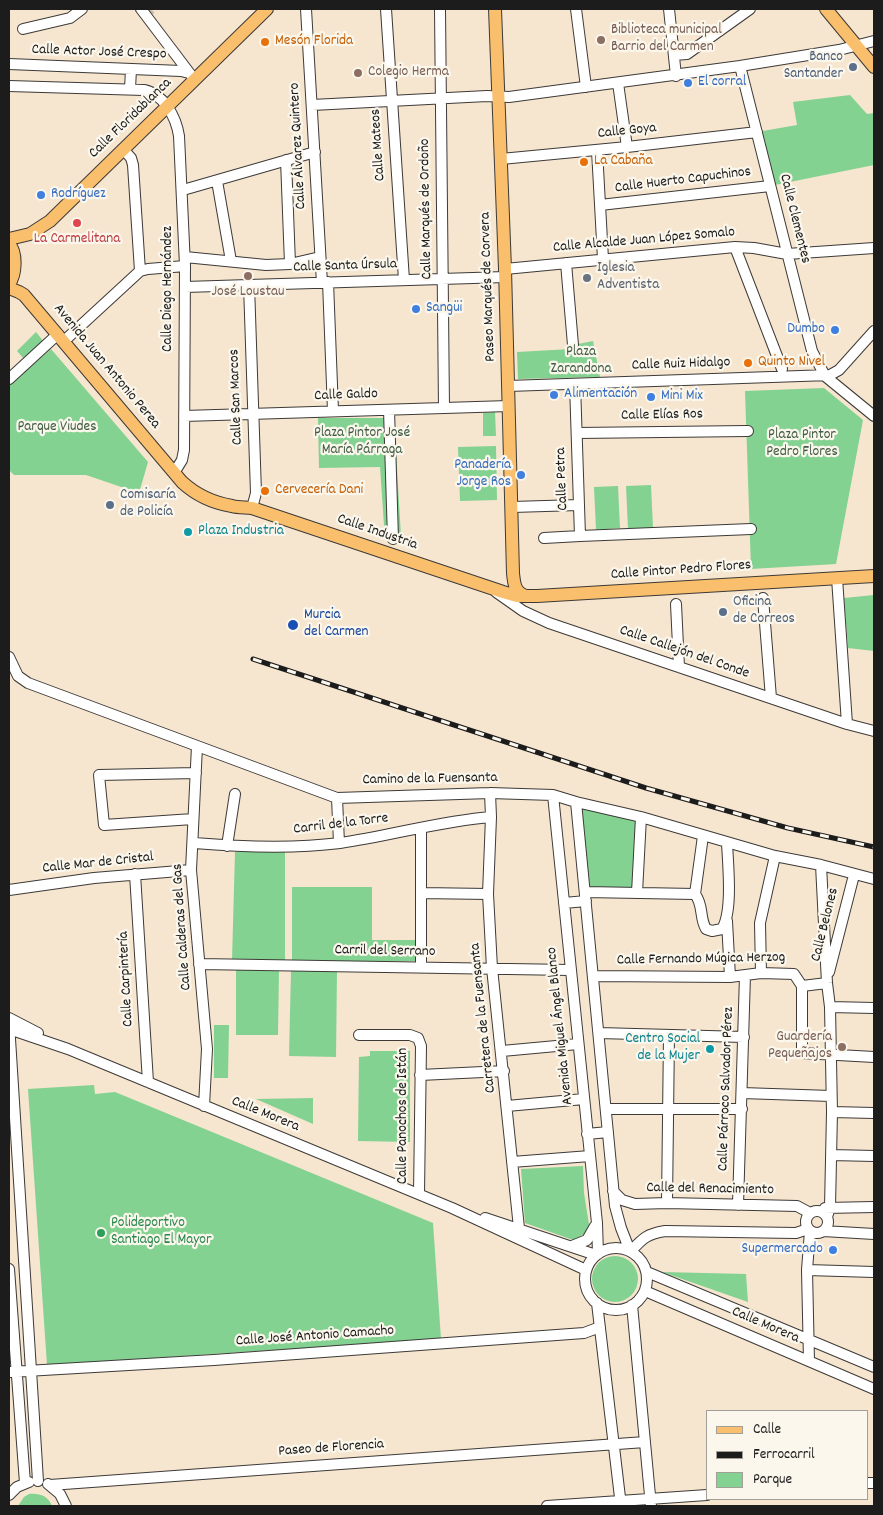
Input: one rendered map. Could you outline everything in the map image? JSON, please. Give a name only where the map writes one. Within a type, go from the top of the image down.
[{"type":"main road","name":"Paseo Marqués de Corvera","points":[[495,9],[513,565],[516,589],[522,594],[529,596]]},
{"type":"main road","points":[[826,9],[874,67]]},
{"type":"main road","name":"Calle Floridablanca","points":[[9,239],[26,235],[45,226],[167,106],[192,76],[263,10]]},
{"type":"main road","points":[[9,244],[14,256],[13,276],[9,284]]},
{"type":"main road","name":"Avenida Juan Antonio Perea","points":[[9,288],[22,293],[174,473]]},
{"type":"main road","points":[[174,473],[188,488],[204,497],[230,506],[252,508]]},
{"type":"main road","name":"Calle Industria","points":[[252,508],[490,588]]},
{"type":"main road","name":"Paseo Marqués de Corvera","points":[[490,588],[499,588],[507,583],[511,576],[513,565]]},
{"type":"main road","name":"Calle Pintor Pedro Flores","points":[[490,588],[509,594],[529,596],[874,576]]},
{"type":"street","points":[[23,29],[70,18],[82,9]]},
{"type":"street","name":"Calle Álvarez Quintero","points":[[306,9],[320,257],[325,282],[332,411]]},
{"type":"street","name":"Calle Mateos","points":[[386,9],[404,280]]},
{"type":"street","name":"Calle Marqués de Ordoño","points":[[440,9],[444,408]]},
{"type":"street","points":[[576,9],[586,87]]},
{"type":"street","points":[[674,55],[687,54],[750,9]]},
{"type":"street","points":[[671,10],[676,76]]},
{"type":"street","points":[[145,11],[192,76]]},
{"type":"street","points":[[312,105],[440,98],[509,97],[676,76],[839,50],[874,41]]},
{"type":"street","name":"Calle Actor José Crespo","points":[[9,64],[180,71],[192,76]]},
{"type":"street","name":"Calle Clementes","points":[[740,66],[812,351],[825,376]]},
{"type":"street","points":[[130,89],[131,69]]},
{"type":"street","points":[[618,83],[627,147]]},
{"type":"street","points":[[9,86],[144,90],[152,92],[167,106]]},
{"type":"street","name":"Calle Diego Hernández","points":[[167,106],[174,117],[178,129],[183,190],[185,262],[183,457],[174,473]]},
{"type":"street","name":"Calle Goya","points":[[501,159],[757,132]]},
{"type":"street","points":[[123,149],[131,158],[133,165],[140,271]]},
{"type":"street","points":[[597,150],[603,259]]},
{"type":"street","points":[[183,190],[315,152]]},
{"type":"street","points":[[286,160],[290,264]]},
{"type":"street","points":[[217,181],[231,261]]},
{"type":"street","name":"Calle Huerto Capuchinos","points":[[600,206],[770,186]]},
{"type":"street","points":[[735,247],[782,369]]},
{"type":"street","name":"Calle Alcalde Juan López Somalo","points":[[505,273],[566,263],[735,247],[754,248],[787,254],[874,248]]},
{"type":"street","points":[[9,379],[140,271],[185,262],[231,261],[266,265],[290,264],[320,257]]},
{"type":"street","points":[[566,263],[573,345]]},
{"type":"street","name":"Calle Santa Úrsula","points":[[185,287],[404,280],[505,273]]},
{"type":"street","name":"Calle San Marcos","points":[[249,285],[256,493],[252,508]]},
{"type":"street","points":[[825,376],[834,374],[839,370],[874,331]]},
{"type":"street","points":[[825,376],[874,416]]},
{"type":"street","name":"Calle Ruiz Hidalgo","points":[[508,386],[825,376]]},
{"type":"street","name":"Calle Petra","points":[[575,384],[580,536]]},
{"type":"street","name":"Calle Galdo","points":[[184,416],[509,406]]},
{"type":"street","points":[[389,410],[393,539]]},
{"type":"street","name":"Calle Elías Ros","points":[[577,433],[748,430]]},
{"type":"street","points":[[512,507],[579,505]]},
{"type":"street","points":[[544,538],[751,530]]},
{"type":"street","points":[[837,578],[847,724]]},
{"type":"street","name":"Calle Callejón del Conde","points":[[490,588],[516,606],[549,624],[847,724],[874,731]]},
{"type":"street","points":[[516,606],[529,596]]},
{"type":"street","points":[[763,598],[771,698]]},
{"type":"street","points":[[676,604],[679,667]]},
{"type":"street","name":"Camino de la Fuensanta","points":[[9,657],[18,676],[28,683],[338,798],[490,793],[554,795],[641,817],[775,856],[821,865],[874,879]]},
{"type":"street","name":"Calle Calderas del Gas","points":[[197,746],[193,819],[194,843],[191,870],[207,1049],[204,1106]]},
{"type":"street","points":[[193,819],[104,825],[99,776],[196,773]]},
{"type":"street","name":"Carretera de la Fuensanta","points":[[490,793],[488,894],[492,968],[508,1106],[519,1239]]},
{"type":"street","points":[[227,846],[235,794]]},
{"type":"street","name":"Avenida Miguel Ángel Blanco","points":[[554,795],[590,1156],[597,1254]]},
{"type":"street","points":[[338,798],[339,843]]},
{"type":"street","points":[[576,802],[615,1206],[630,1251],[644,1264],[647,1272],[645,1291],[640,1299],[623,1309],[605,1308],[597,1303],[589,1294],[585,1282],[586,1270],[597,1254],[610,1248],[630,1251]]},
{"type":"street","name":"Carril de la Torre","points":[[194,843],[227,846],[292,846],[339,843],[466,819],[491,817]]},
{"type":"street","points":[[637,893],[641,817]]},
{"type":"street","points":[[421,829],[421,967]]},
{"type":"street","points":[[703,836],[695,894],[701,902],[702,923],[706,929],[712,931],[722,929],[727,917]]},
{"type":"street","points":[[727,843],[729,892],[727,917],[730,977]]},
{"type":"street","points":[[760,973],[760,923],[775,856]]},
{"type":"street","points":[[821,865],[826,983],[830,1006],[832,1112],[830,1207],[827,1217],[828,1225],[823,1231]]},
{"type":"street","name":"Calle Mar de Cristal","points":[[9,890],[94,878],[191,870]]},
{"type":"street","name":"Calle Carpintería","points":[[135,874],[148,1082]]},
{"type":"street","name":"Calle Belones","points":[[826,983],[854,875]]},
{"type":"street","points":[[564,903],[586,897],[637,893],[695,894]]},
{"type":"street","points":[[421,896],[488,894]]},
{"type":"street","name":"Carril del Serrano","points":[[199,964],[570,970]]},
{"type":"street","name":"Calle Fernando Múgica Herzog","points":[[594,976],[730,977],[760,973],[794,974],[802,986]]},
{"type":"street","name":"Calle Párroco Salvador Pérez","points":[[738,1205],[742,1109],[747,1094],[744,1038],[745,975]]},
{"type":"street","points":[[826,983],[802,986],[802,1053],[874,1057]]},
{"type":"street","points":[[830,1006],[874,1008]]},
{"type":"street","name":"Calle Morera","points":[[9,1018],[68,1049]]},
{"type":"street","points":[[9,1027],[38,1481]]},
{"type":"street","name":"Calle Morera","points":[[9,1027],[68,1049],[419,1194],[586,1270]]},
{"type":"street","points":[[599,1033],[744,1038]]},
{"type":"street","name":"Calle Panochos de Istán","points":[[360,1035],[410,1034],[418,1038],[422,1046],[419,1194]]},
{"type":"street","points":[[667,1203],[669,1036]]},
{"type":"street","points":[[502,1051],[578,1044]]},
{"type":"street","points":[[420,1075],[504,1070]]},
{"type":"street","points":[[747,1094],[831,1096]]},
{"type":"street","points":[[508,1106],[584,1099]]},
{"type":"street","points":[[606,1109],[742,1109]]},
{"type":"street","points":[[832,1112],[874,1113]]},
{"type":"street","points":[[587,1134],[608,1132]]},
{"type":"street","points":[[831,1155],[874,1156]]},
{"type":"street","points":[[512,1162],[590,1156]]},
{"type":"street","name":"Calle del Renacimiento","points":[[614,1191],[622,1200],[635,1204],[797,1206],[813,1212]]},
{"type":"street","points":[[809,1361],[807,1270],[809,1230],[805,1221],[813,1212],[830,1207],[874,1207]]},
{"type":"street","name":"Calle Morera","points":[[452,1208],[597,1254]]},
{"type":"street","points":[[813,1212],[821,1211],[827,1217]]},
{"type":"street","points":[[572,1246],[587,1240],[596,1223]]},
{"type":"street","points":[[630,1251],[651,1233],[665,1231],[796,1234],[809,1230],[814,1233],[823,1231],[874,1234]]},
{"type":"street","points":[[9,1269],[17,1486]]},
{"type":"street","points":[[807,1270],[874,1272]]},
{"type":"street","name":"Calle Morera","points":[[647,1272],[874,1367]]},
{"type":"street","name":"Calle Morera","points":[[645,1291],[874,1389]]},
{"type":"street","points":[[597,1303],[621,1504]]},
{"type":"street","points":[[632,1305],[651,1503]]},
{"type":"street","name":"Calle José Antonio Camacho","points":[[12,1372],[584,1333],[600,1327]]},
{"type":"street","name":"Paseo de Florencia","points":[[50,1485],[645,1442]]},
{"type":"street","points":[[9,1495],[17,1486],[38,1481],[50,1485],[60,1494],[66,1506]]},
{"type":"street","points":[[547,1506],[651,1503],[706,1495]]},
{"type":"green space","points":[[850,95],[867,114],[874,113],[874,165],[770,186],[757,132],[797,125],[793,102]]},
{"type":"green space","points":[[36,332],[44,342],[24,359],[17,351]]},
{"type":"green space","name":"Plaza Zarandona","points":[[593,341],[600,377],[518,379],[517,352],[571,349],[573,345]]},
{"type":"green space","name":"Parque Viudes","points":[[51,349],[148,462],[139,493],[86,475],[14,475],[9,470],[9,385]]},
{"type":"green space","name":"Plaza Pintor Pedro Flores","points":[[824,388],[863,420],[836,564],[751,569],[745,391]]},
{"type":"green space","points":[[495,412],[496,436],[483,436],[483,413]]},
{"type":"green space","name":"Plaza Pintor José María Párraga","points":[[318,418],[394,418],[401,536],[387,531],[384,525],[380,467],[319,468]]},
{"type":"green space","points":[[496,446],[497,500],[460,501],[458,447]]},
{"type":"green space","points":[[651,485],[653,528],[628,529],[626,486]]},
{"type":"green space","points":[[618,486],[620,528],[596,530],[594,487]]},
{"type":"green space","points":[[874,595],[874,651],[848,648],[844,598]]},
{"type":"green space","points":[[576,802],[641,817],[637,893],[585,892]]},
{"type":"green space","points":[[285,851],[285,961],[232,960],[235,852]]},
{"type":"green space","points":[[292,887],[372,887],[372,940],[417,940],[417,961],[292,962]]},
{"type":"green space","points":[[236,970],[279,970],[278,1035],[236,1035]]},
{"type":"green space","points":[[291,971],[337,971],[336,1057],[289,1056]]},
{"type":"green space","points":[[214,1025],[229,1025],[228,1078],[214,1078]]},
{"type":"green space","points":[[370,1051],[410,1051],[410,1142],[358,1141],[359,1057],[370,1056]]},
{"type":"green space","points":[[94,1085],[95,1094],[115,1092],[433,1223],[441,1339],[47,1365],[28,1089]]},
{"type":"green space","points":[[313,1098],[313,1124],[256,1099]]},
{"type":"green space","points":[[583,1166],[584,1193],[590,1231],[573,1240],[525,1223],[521,1169]]},
{"type":"green space","points":[[615,1256],[628,1260],[634,1266],[638,1279],[634,1292],[628,1298],[615,1302],[602,1298],[596,1292],[592,1279],[596,1266],[602,1260]]},
{"type":"green space","points":[[662,1272],[746,1274],[748,1302]]},
{"type":"green space","points":[[29,1494],[43,1496],[52,1506],[18,1506],[24,1497]]},
{"type":"railway","points":[[253,659],[646,788],[788,828],[874,847]]},
{"type":"place","name":"Biblioteca municipal Barrio del Carmen","points":[[601,40]]},
{"type":"place","name":"Mesón Florida","points":[[265,42]]},
{"type":"place","name":"Banco Santander","points":[[853,67]]},
{"type":"place","name":"Colegio Herma","points":[[358,73]]},
{"type":"place","name":"El corral","points":[[688,83]]},
{"type":"place","name":"La Cabaña","points":[[584,162]]},
{"type":"place","name":"Rodríguez","points":[[41,195]]},
{"type":"place","name":"La Carmelitana","points":[[77,223]]},
{"type":"place","name":"José Loustau","points":[[248,276]]},
{"type":"place","name":"Iglesia Adventista","points":[[587,278]]},
{"type":"place","name":"Sangüi","points":[[416,309]]},
{"type":"place","name":"Dumbo","points":[[835,330]]},
{"type":"place","name":"Quinto Nivel","points":[[748,363]]},
{"type":"place","name":"Alimentación","points":[[554,395]]},
{"type":"place","name":"Mini Mix","points":[[651,397]]},
{"type":"place","name":"Panadería Jorge Ros","points":[[521,475]]},
{"type":"place","name":"Cervecería Dani","points":[[265,491]]},
{"type":"place","name":"Comisaría de Policía","points":[[110,505]]},
{"type":"place","name":"Plaza Industria","points":[[188,532]]},
{"type":"place","name":"Oficina de Correos","points":[[723,612]]},
{"type":"place","name":"Murcia del Carmen","points":[[293,625]]},
{"type":"place","name":"Guardería Pequeñajos","points":[[842,1047]]},
{"type":"place","name":"Centro Social de la Mujer","points":[[710,1049]]},
{"type":"place","name":"Polideportivo Santiago El Mayor","points":[[101,1233]]},
{"type":"place","name":"Supermercado","points":[[833,1250]]}]
